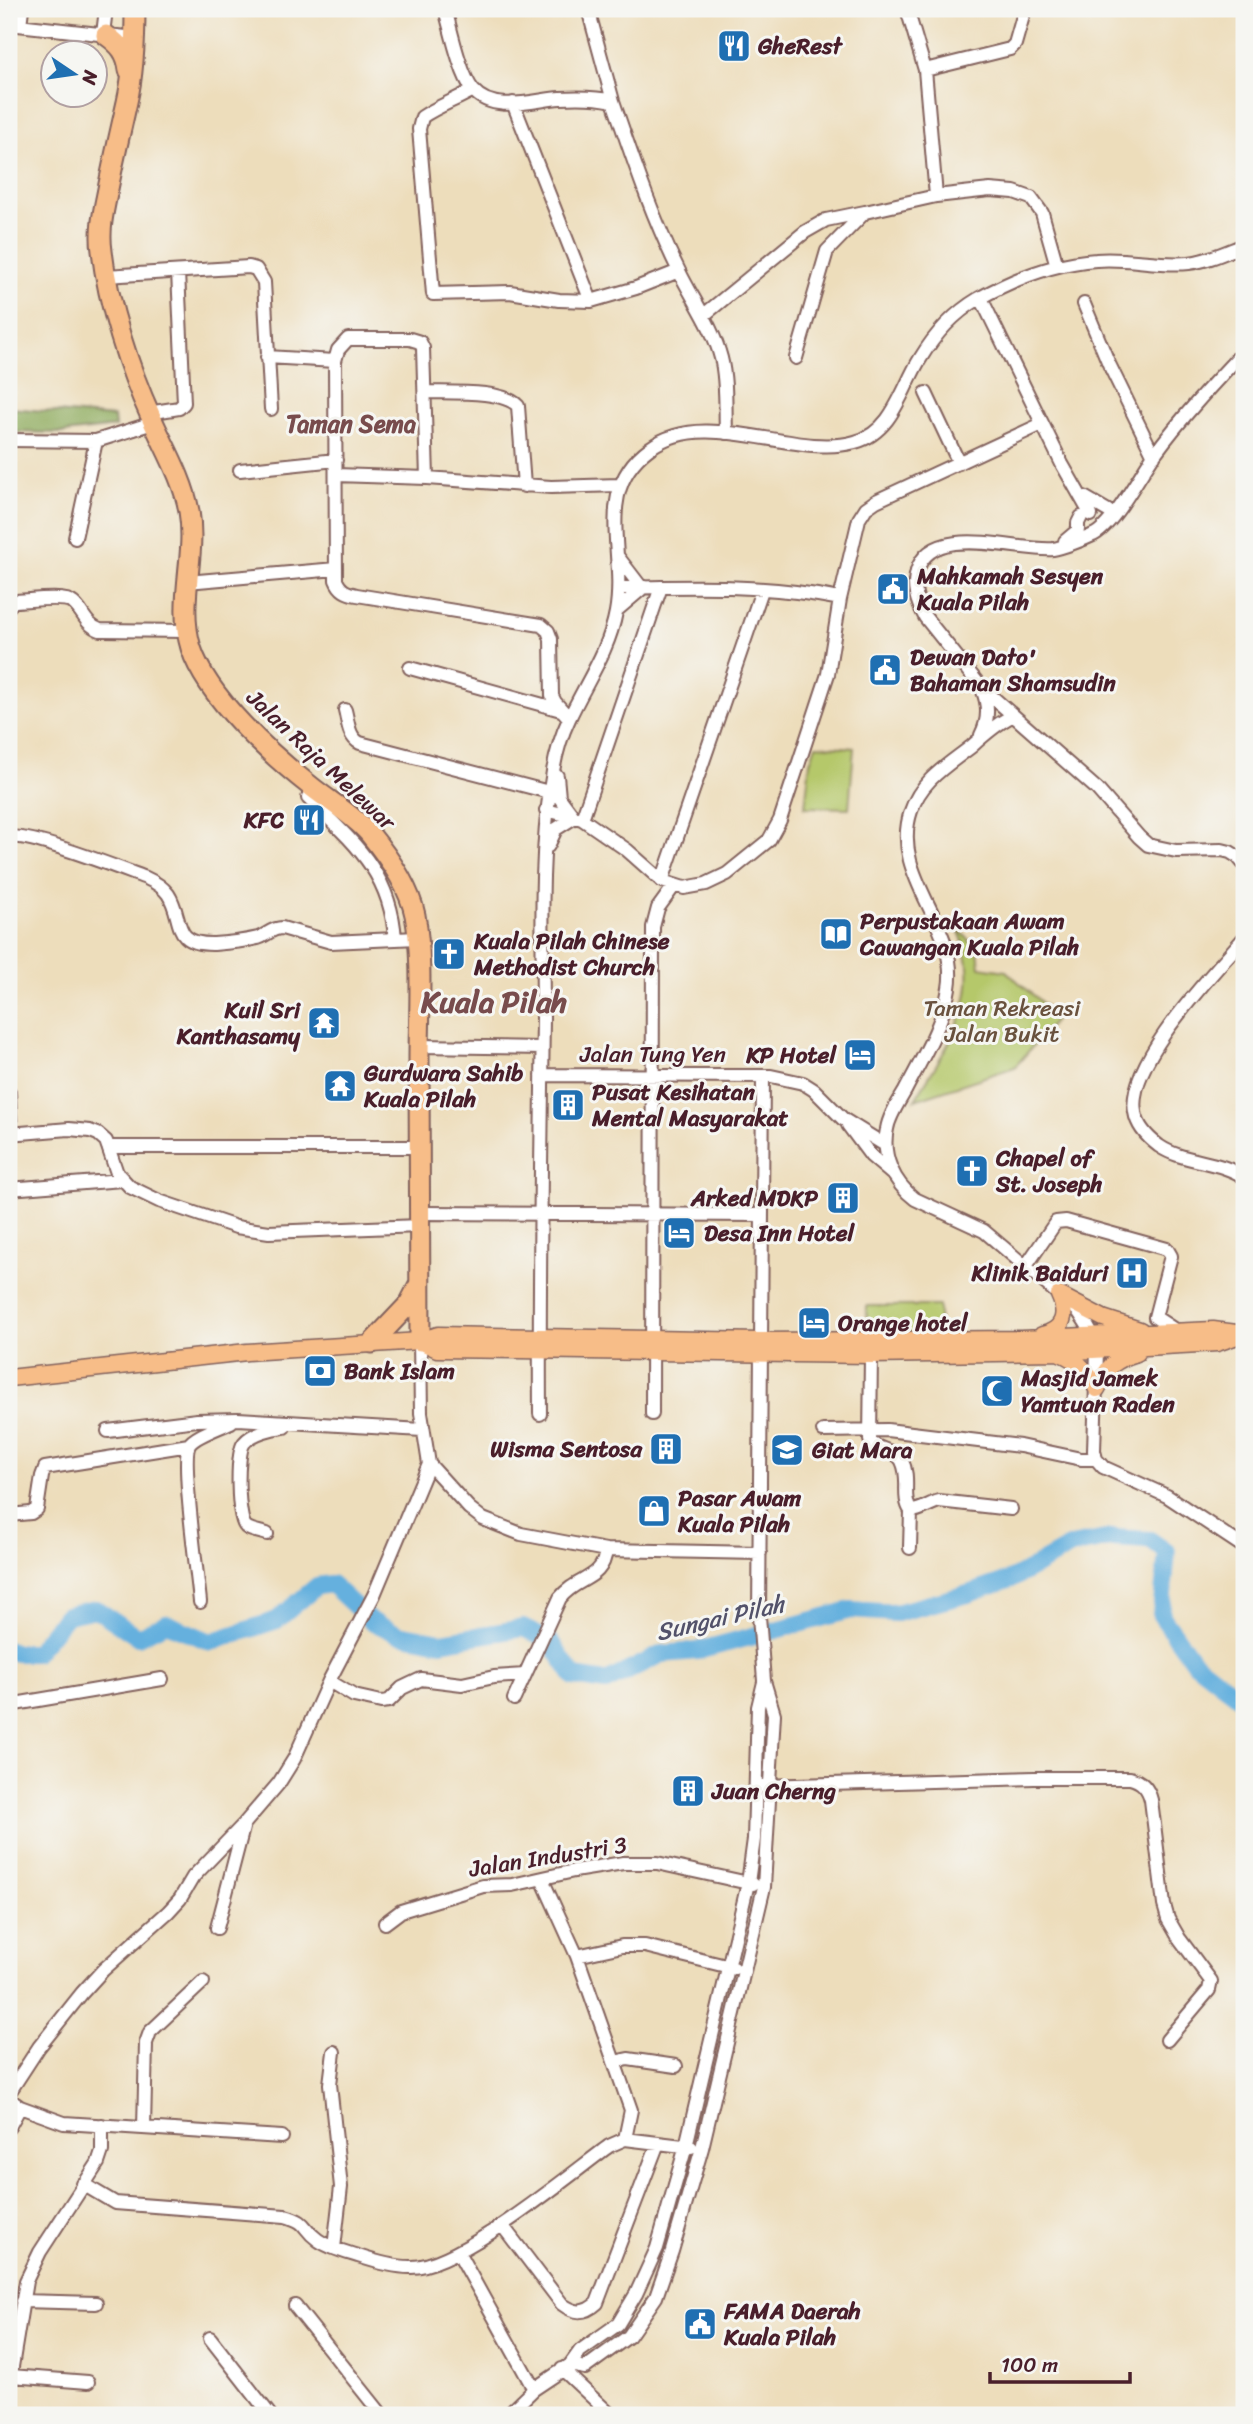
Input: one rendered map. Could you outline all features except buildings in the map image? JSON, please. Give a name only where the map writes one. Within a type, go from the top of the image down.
[{"type":"highway","points":[[105,34],[123,30],[134,9]]},
{"type":"highway","name":"Jalan Raja Melewar","points":[[134,9],[134,65],[112,162],[103,210],[101,240],[106,276],[124,345],[188,508],[191,537],[187,631],[197,664],[224,703],[267,749],[352,816],[383,851],[414,912],[419,1046],[420,1341]]},
{"type":"highway","points":[[135,38],[141,29],[147,9]]},
{"type":"highway","name":"Jalan Raja Melewar","points":[[107,192],[122,160],[141,91],[147,9]]},
{"type":"highway","points":[[105,34],[122,47],[127,57],[128,99]]},
{"type":"highway","points":[[372,1343],[409,1304],[420,1284]]},
{"type":"main road","points":[[1021,1339],[1050,1333],[1059,1327],[1065,1313],[1059,1295]]},
{"type":"main road","points":[[1059,1295],[1154,1341]]},
{"type":"main road","points":[[1097,1389],[1108,1368],[1117,1360],[1154,1341],[1179,1332],[1213,1330],[1244,1334]]},
{"type":"main road","points":[[9,1378],[247,1352],[420,1341],[438,1335],[539,1344],[761,1347],[1021,1339],[1096,1343],[1217,1343],[1244,1334]]},
{"type":"main road","points":[[761,1347],[871,1354],[1057,1352],[1096,1343]]},
{"type":"main road","points":[[1057,1352],[1080,1364],[1097,1389]]},
{"type":"street","points":[[22,9],[15,25],[135,38]]},
{"type":"street","points":[[105,34],[106,9]]},
{"type":"street","points":[[445,9],[465,76],[473,90],[485,99],[498,103],[598,97],[613,101]]},
{"type":"street","points":[[588,9],[613,101],[642,185],[679,271],[704,315],[721,360],[726,433]]},
{"type":"street","points":[[907,9],[925,70],[936,196]]},
{"type":"street","points":[[925,70],[1010,49],[1015,44],[1025,9]]},
{"type":"street","points":[[473,90],[422,117],[419,129],[433,294],[510,292],[559,300],[591,301],[636,288],[679,271]]},
{"type":"street","points":[[513,103],[591,301]]},
{"type":"street","points":[[704,315],[805,232],[826,220],[936,196],[990,190],[1014,192],[1031,198],[1042,213],[1057,266]]},
{"type":"street","points":[[796,358],[828,251],[865,212]]},
{"type":"street","points":[[540,1414],[544,864],[547,810],[565,714],[603,652],[617,610],[619,588],[615,523],[619,485],[627,470],[640,455],[670,436],[691,432],[726,433],[811,444],[850,444],[869,437],[890,417],[920,359],[946,323],[981,298],[1014,280],[1057,266],[1098,260],[1191,263],[1220,255],[1244,244]]},
{"type":"street","points":[[106,276],[249,267],[261,273],[264,282],[271,409]]},
{"type":"street","points":[[9,440],[96,441],[178,408],[184,403],[178,272]]},
{"type":"street","points":[[981,298],[1074,487],[1088,524]]},
{"type":"street","points":[[1084,304],[1109,364],[1154,456]]},
{"type":"street","points":[[427,478],[423,348],[419,342],[410,339],[348,339],[338,350],[335,361],[336,569],[339,587],[350,594],[541,625],[546,628],[551,639],[552,696],[565,714]]},
{"type":"street","points":[[1088,524],[1122,504],[1154,456],[1215,381],[1244,351]]},
{"type":"street","points":[[267,357],[335,361]]},
{"type":"street","points":[[425,392],[498,396],[518,405],[524,486]]},
{"type":"street","points":[[926,393],[959,463]]},
{"type":"street","points":[[559,743],[557,787],[562,803],[577,817],[627,850],[668,883],[684,888],[715,881],[760,850],[774,833],[828,674],[855,530],[866,508],[1042,424]]},
{"type":"street","points":[[75,538],[96,441]]},
{"type":"street","points":[[240,470],[336,460]]},
{"type":"street","points":[[336,475],[427,478],[524,486],[619,485]]},
{"type":"street","points":[[1074,487],[1090,502],[1108,511]]},
{"type":"street","points":[[1122,504],[1088,524],[1055,549],[959,543],[931,551],[919,567],[915,584],[919,606],[981,687],[1014,719],[1097,789],[1148,845],[1176,851],[1222,850],[1238,857],[1244,864]]},
{"type":"street","points":[[618,557],[642,587]]},
{"type":"street","points":[[187,582],[336,569]]},
{"type":"street","points":[[617,610],[642,587]]},
{"type":"street","points":[[544,864],[546,851],[556,829],[577,817],[661,587]]},
{"type":"street","points":[[619,588],[806,592],[840,599]]},
{"type":"street","points":[[652,1414],[653,927],[762,590]]},
{"type":"street","points":[[9,606],[13,601],[66,599],[76,605],[88,623],[100,630],[187,631]]},
{"type":"street","points":[[410,668],[565,714]]},
{"type":"street","points":[[979,738],[988,711],[981,687]]},
{"type":"street","points":[[345,709],[350,732],[360,743],[549,792]]},
{"type":"street","points":[[988,711],[1014,719]]},
{"type":"street","points":[[1014,719],[995,725],[928,781],[911,809],[905,846],[912,870],[946,949],[950,973],[944,1010],[890,1118],[885,1145],[889,1166],[907,1193],[984,1231],[1078,1311],[1096,1343],[1094,1451],[1096,1459],[1103,1467],[1167,1496],[1242,1542]]},
{"type":"street","points":[[315,789],[308,798],[349,838],[370,864],[387,893],[393,915],[394,940]]},
{"type":"street","points":[[547,810],[577,817]]},
{"type":"street","points":[[9,838],[21,836],[161,885],[173,903],[180,930],[201,943],[215,944],[261,937],[275,928],[331,942],[417,938]]},
{"type":"street","points":[[1244,938],[1175,1019],[1144,1068],[1135,1094],[1134,1110],[1138,1124],[1147,1136],[1165,1150],[1224,1167],[1244,1177]]},
{"type":"street","points":[[419,1046],[542,1048]]},
{"type":"street","name":"Jalan Tung Yen","points":[[542,1074],[763,1076],[790,1079],[814,1090],[843,1119]]},
{"type":"street","points":[[508,2415],[534,2389],[566,2367],[580,2351],[618,2324],[636,2294],[657,2248],[686,2146],[748,1883],[754,1839],[758,1707],[764,1681],[759,1616],[763,1076]]},
{"type":"street","points":[[9,1092],[10,1134],[68,1129],[99,1134],[108,1147],[117,1173],[138,1191],[212,1220],[253,1231],[541,1214],[762,1215]]},
{"type":"street","points":[[843,1119],[885,1145]]},
{"type":"street","points":[[843,1119],[871,1156],[895,1176]]},
{"type":"street","points":[[108,1147],[419,1147]]},
{"type":"street","points":[[9,1189],[122,1180]]},
{"type":"street","points":[[1026,1266],[1056,1222],[1066,1221],[1167,1249],[1171,1256],[1155,1317],[1179,1332]]},
{"type":"street","points":[[420,1341],[422,1430],[429,1464],[469,1508],[483,1519],[521,1534],[606,1550],[760,1553]]},
{"type":"street","points":[[871,1354],[870,1440],[873,1445],[901,1458],[908,1477],[906,1504],[911,1511],[910,1548]]},
{"type":"street","points":[[108,1431],[197,1420],[238,1419],[422,1430]]},
{"type":"street","points":[[9,1515],[31,1513],[37,1509],[45,1468],[189,1445],[206,1433],[238,1419]]},
{"type":"street","points":[[267,1534],[248,1528],[242,1519],[240,1452],[244,1443],[253,1436],[274,1428],[305,1424]]},
{"type":"street","points":[[822,1431],[887,1430],[1020,1446],[1081,1459],[1096,1459]]},
{"type":"street","points":[[189,1445],[189,1498],[200,1602]]},
{"type":"street","points":[[9,2093],[38,2047],[82,1993],[103,1970],[168,1912],[180,1899],[193,1877],[271,1794],[294,1759],[329,1681],[374,1595],[429,1464]]},
{"type":"street","points":[[911,1511],[919,1511],[939,1501],[1011,1509]]},
{"type":"street","points":[[514,1699],[559,1598],[571,1586],[599,1570],[605,1562],[606,1550]]},
{"type":"street","points":[[329,1681],[354,1696],[381,1702],[388,1701],[402,1688],[421,1679],[462,1684],[494,1677],[525,1675]]},
{"type":"street","points":[[9,1705],[162,1679]]},
{"type":"street","points":[[566,2367],[585,2368],[629,2336],[656,2297],[702,2148],[764,1887],[774,1714],[764,1681]]},
{"type":"street","points":[[755,1786],[1034,1777],[1130,1778],[1140,1782],[1149,1792],[1151,1800],[1168,1919],[1211,1981],[1209,1990],[1167,2040]]},
{"type":"street","points":[[217,1928],[244,1824]]},
{"type":"street","name":"Jalan Industri 3","points":[[385,1923],[401,1911],[483,1886],[512,1885],[623,1863],[657,1863],[764,1887]]},
{"type":"street","points":[[542,1879],[577,1956],[631,2110],[625,2139]]},
{"type":"street","points":[[577,1956],[622,1946],[645,1946],[744,1970]]},
{"type":"street","points":[[144,2128],[146,2043],[150,2032],[203,1982]]},
{"type":"street","points":[[334,2052],[330,2084],[341,2188],[334,2248]]},
{"type":"street","points":[[614,2062],[628,2059],[676,2066]]},
{"type":"street","points":[[9,2099],[20,2107],[64,2123],[282,2137]]},
{"type":"street","points":[[9,2127],[20,2107]]},
{"type":"street","points":[[88,2382],[10,2380],[26,2281],[40,2252],[98,2163],[102,2151],[102,2126]]},
{"type":"street","points":[[83,2184],[115,2203],[285,2216],[301,2221],[317,2240],[334,2248],[410,2267],[428,2265],[458,2252],[502,2225],[609,2146],[625,2139],[702,2148]]},
{"type":"street","points":[[502,2225],[562,2304],[579,2312],[589,2310],[597,2303],[658,2143]]},
{"type":"street","points":[[458,2252],[534,2389]]},
{"type":"street","points":[[22,2301],[96,2303]]},
{"type":"street","points":[[295,2306],[382,2415]]},
{"type":"street","points":[[210,2339],[271,2415]]},
{"type":"street","points":[[566,2367],[611,2415]]},
{"type":"green space","points":[[9,408],[114,417],[115,427],[64,433],[9,432]]},
{"type":"green space","points":[[816,745],[854,748],[849,808],[805,807],[810,762]]},
{"type":"green space","name":"Taman Rekreasi Jalan Bukit","points":[[957,927],[978,950],[980,967],[1006,971],[1058,1017],[1015,1067],[915,1100],[951,1038],[966,996],[969,974],[966,951]]},
{"type":"green space","points":[[867,1306],[939,1306],[939,1334],[866,1334]]},
{"type":"waterway","name":"Sungai Pilah","points":[[9,1650],[16,1653],[35,1653],[67,1615],[96,1609],[138,1637],[166,1623],[211,1642],[277,1620],[317,1586],[331,1584],[371,1621],[398,1634],[441,1642],[523,1628],[550,1641],[574,1677],[606,1682],[662,1654],[697,1651],[851,1610],[896,1613],[968,1594],[1014,1578],[1071,1546],[1111,1538],[1150,1540],[1167,1552],[1161,1615],[1194,1662],[1244,1701]]},
{"type":"place","name":"GheRest","points":[[734,46]]},
{"type":"place","name":"Mahkamah Sesyen Kuala Pilah","points":[[893,589]]},
{"type":"place","name":"Dewan Dato' Bahaman Shamsudin","points":[[885,670]]},
{"type":"place","name":"KFC","points":[[309,820]]},
{"type":"place","name":"Perpustakaan Awam Cawangan Kuala Pilah","points":[[836,934]]},
{"type":"place","name":"Kuala Pilah Chinese Methodist Church","points":[[449,954]]},
{"type":"place","name":"Kuil Sri Kanthasamy","points":[[324,1023]]},
{"type":"place","name":"KP Hotel","points":[[860,1055]]},
{"type":"place","name":"Gurdwara Sahib Kuala Pilah","points":[[340,1086]]},
{"type":"place","name":"Pusat Kesihatan Mental Masyarakat","points":[[568,1105]]},
{"type":"place","name":"Chapel of St. Joseph","points":[[972,1171]]},
{"type":"place","name":"Arked MDKP","points":[[843,1198]]},
{"type":"place","name":"Desa Inn Hotel","points":[[679,1233]]},
{"type":"place","name":"Klinik Baiduri","points":[[1132,1273]]},
{"type":"place","name":"Orange hotel","points":[[814,1323]]},
{"type":"place","name":"Bank Islam","points":[[320,1371]]},
{"type":"place","name":"Masjid Jamek Yamtuan Raden","points":[[997,1391]]},
{"type":"place","name":"Wisma Sentosa","points":[[666,1449]]},
{"type":"place","name":"Giat Mara","points":[[787,1450]]},
{"type":"place","name":"Pasar Awam Kuala Pilah","points":[[654,1511]]},
{"type":"place","name":"Juan Cherng","points":[[688,1791]]},
{"type":"place","name":"FAMA Daerah Kuala Pilah","points":[[700,2324]]},
{"type":"district","name":"Taman Sema","points":[[351,424]]},
{"type":"district","name":"Kuala Pilah","points":[[494,1002]]}]
